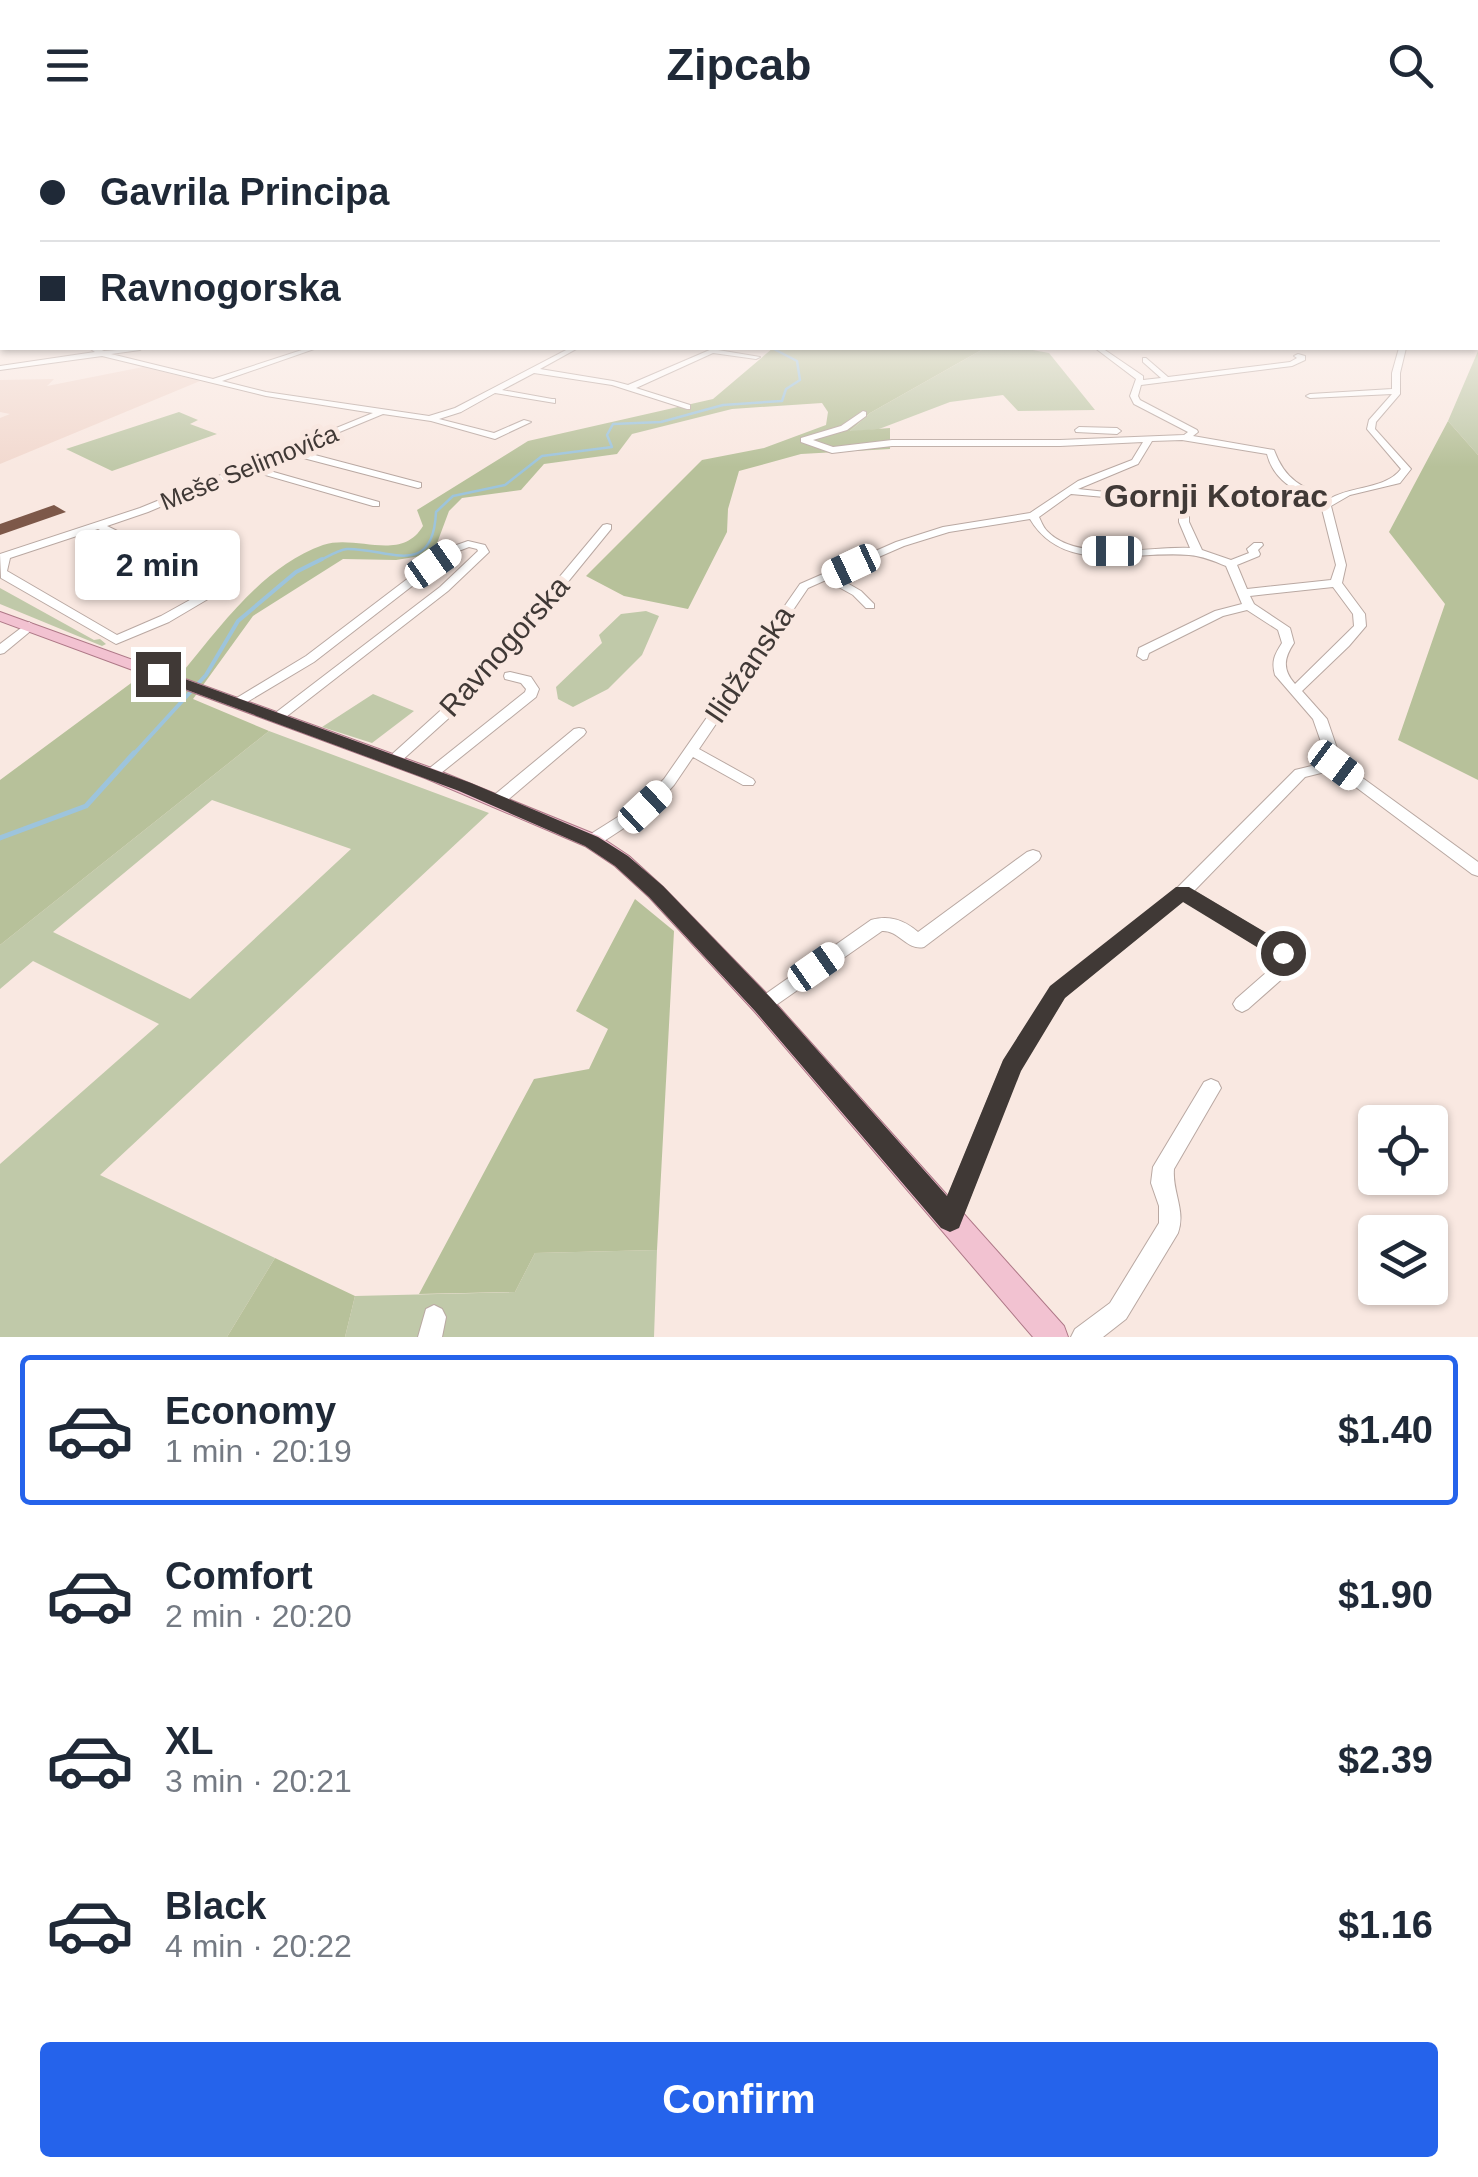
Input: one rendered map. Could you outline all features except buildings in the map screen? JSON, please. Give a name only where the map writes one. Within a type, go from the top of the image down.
[{"type":"main road","points":[[0,616],[24,629],[237,702],[498,800],[592,842],[622,861],[763,1005],[1053,1337]]},
{"type":"street","points":[[0,365],[34,354]]},
{"type":"street","points":[[0,365],[68,354]]},
{"type":"street","name":"Meše Selimovića","points":[[112,354],[278,396],[429,419],[493,436],[528,422]]},
{"type":"street","points":[[214,381],[295,354]]},
{"type":"street","points":[[429,419],[458,410],[562,354]]},
{"type":"street","points":[[630,388],[705,354]]},
{"type":"street","points":[[736,354],[756,357]]},
{"type":"street","points":[[1106,354],[1141,382],[1292,364],[1302,358],[1298,356]]},
{"type":"street","points":[[863,414],[844,428],[804,440],[832,450],[892,443],[1074,443],[1182,437],[1271,452],[1273,465],[1284,476],[1304,492],[1329,501],[1347,492],[1377,489],[1403,476],[1406,469],[1397,455],[1371,429],[1372,422],[1396,391],[1402,354]]},
{"type":"street","points":[[1146,360],[1165,378]]},
{"type":"street","points":[[531,370],[630,388],[686,407]]},
{"type":"street","points":[[1141,382],[1134,396],[1137,402],[1194,432],[1182,437]]},
{"type":"street","points":[[495,390],[552,401]]},
{"type":"street","points":[[1310,396],[1396,391]]},
{"type":"street","name":"Meše Selimovića","points":[[2,558],[100,526],[383,411]]},
{"type":"street","points":[[1078,430],[1113,430],[1146,438]]},
{"type":"street","name":"Ilidžanska","points":[[592,842],[653,800],[692,750],[796,594],[900,544],[947,528],[1033,516],[1068,491],[1135,462],[1146,438]]},
{"type":"street","points":[[286,450],[418,485]]},
{"type":"street","points":[[246,467],[376,504]]},
{"type":"street","points":[[1068,491],[1134,498]]},
{"type":"street","points":[[1329,501],[1327,521],[1341,565],[1336,583]]},
{"type":"street","points":[[1184,512],[1184,522],[1197,552]]},
{"type":"street","points":[[1033,516],[1048,540],[1073,549],[1197,552],[1232,564],[1252,557],[1256,554],[1252,548],[1258,545]]},
{"type":"street","points":[[2,558],[4,576],[116,640],[153,625],[224,586],[100,526]]},
{"type":"street","name":"Ravnogorska","points":[[394,760],[475,687],[607,527]]},
{"type":"street","points":[[237,702],[310,659],[452,550],[468,544],[481,547],[484,552],[444,589],[278,717]]},
{"type":"street","points":[[1232,564],[1247,600],[1284,628],[1288,643],[1279,654],[1276,668],[1320,720],[1336,765],[1478,870]]},
{"type":"street","points":[[828,577],[857,593],[870,606]]},
{"type":"street","points":[[1143,656],[1142,651],[1247,600],[1336,583]]},
{"type":"street","points":[[1296,690],[1341,650],[1360,626],[1359,614],[1336,583]]},
{"type":"street","points":[[0,641],[24,629]]},
{"type":"street","points":[[0,650],[20,637],[24,629]]},
{"type":"street","points":[[431,774],[531,694],[533,689],[526,680],[510,676]]},
{"type":"street","points":[[498,800],[579,732]]},
{"type":"street","points":[[692,750],[748,782]]},
{"type":"street","points":[[950,1219],[1011,1067],[1058,992],[1182,892],[1300,773],[1336,765]]},
{"type":"street","points":[[763,1005],[877,924],[898,926],[918,942],[1033,856]]},
{"type":"street","points":[[1182,892],[1283,953],[1285,966],[1242,1004]]},
{"type":"street","points":[[1084,1337],[1118,1312],[1164,1237],[1170,1225],[1170,1206],[1162,1183],[1164,1166],[1211,1088]]},
{"type":"shaded area","points":[[143,367],[200,381],[0,464],[0,418],[10,414],[0,412],[0,380],[54,379],[47,386]]},
{"type":"green space","points":[[766,354],[974,354],[870,413],[850,431],[890,428],[890,449],[801,454],[739,471],[728,509],[727,532],[688,609],[624,596],[586,576],[702,460],[764,448],[826,425],[828,412],[822,403],[732,409],[632,434],[617,454],[544,464],[521,490],[462,498],[449,511],[433,554],[396,560],[343,559],[253,616],[193,699],[269,731],[0,945],[0,780],[142,675],[185,669],[263,581],[302,554],[336,543],[403,543],[423,526],[417,510],[528,441],[713,399]]},
{"type":"green space","points":[[974,354],[1050,354],[1095,410],[1018,411],[1003,395],[950,402],[879,429],[849,432],[870,413]]},
{"type":"green space","points":[[1477,354],[1478,354],[1478,455],[1448,421]]},
{"type":"green space","points":[[179,412],[198,420],[190,424],[217,434],[112,471],[66,449]]},
{"type":"green space","points":[[1448,421],[1478,455],[1478,780],[1398,740],[1445,604],[1389,532]]},
{"type":"green space","points":[[0,588],[106,644],[102,646],[0,604]]},
{"type":"green space","points":[[646,611],[659,616],[642,655],[608,689],[573,707],[558,699],[556,687],[602,643],[599,635],[621,614]]},
{"type":"green space","points":[[373,694],[414,711],[372,743],[322,727]]},
{"type":"green space","points":[[269,731],[489,813],[100,1175],[275,1258],[227,1337],[0,1337],[0,1164],[159,1024],[33,961],[0,989],[0,945]],"holes":[[[212,800],[351,849],[190,999],[53,932]]]},
{"type":"green space","points":[[635,899],[674,931],[657,1250],[535,1253],[515,1292],[419,1294],[534,1079],[589,1069],[608,1029],[576,1011]]},
{"type":"green space","points":[[657,1250],[654,1337],[345,1337],[355,1296],[515,1292],[535,1253]]},
{"type":"green space","points":[[275,1258],[355,1296],[345,1337],[227,1337]]},
{"type":"waterway","points":[[317,562],[347,549],[406,556],[417,553],[427,546],[436,512],[453,496],[505,485],[542,456],[612,447],[607,435],[613,424],[661,422],[723,405],[782,401],[786,389],[800,380],[797,361],[784,354]]},
{"type":"waterway","points":[[132,756],[206,675],[238,621],[296,572],[322,559]]},
{"type":"waterway","points":[[0,838],[86,806],[134,753]]},
{"type":"district","name":"Gornji Kotorac","points":[[1216,496]]},
{"type":"route","points":[[158,674],[465,787],[592,842],[622,861],[763,1005],[950,1219],[1011,1067],[1058,992],[1182,892],[1283,953]]}]
